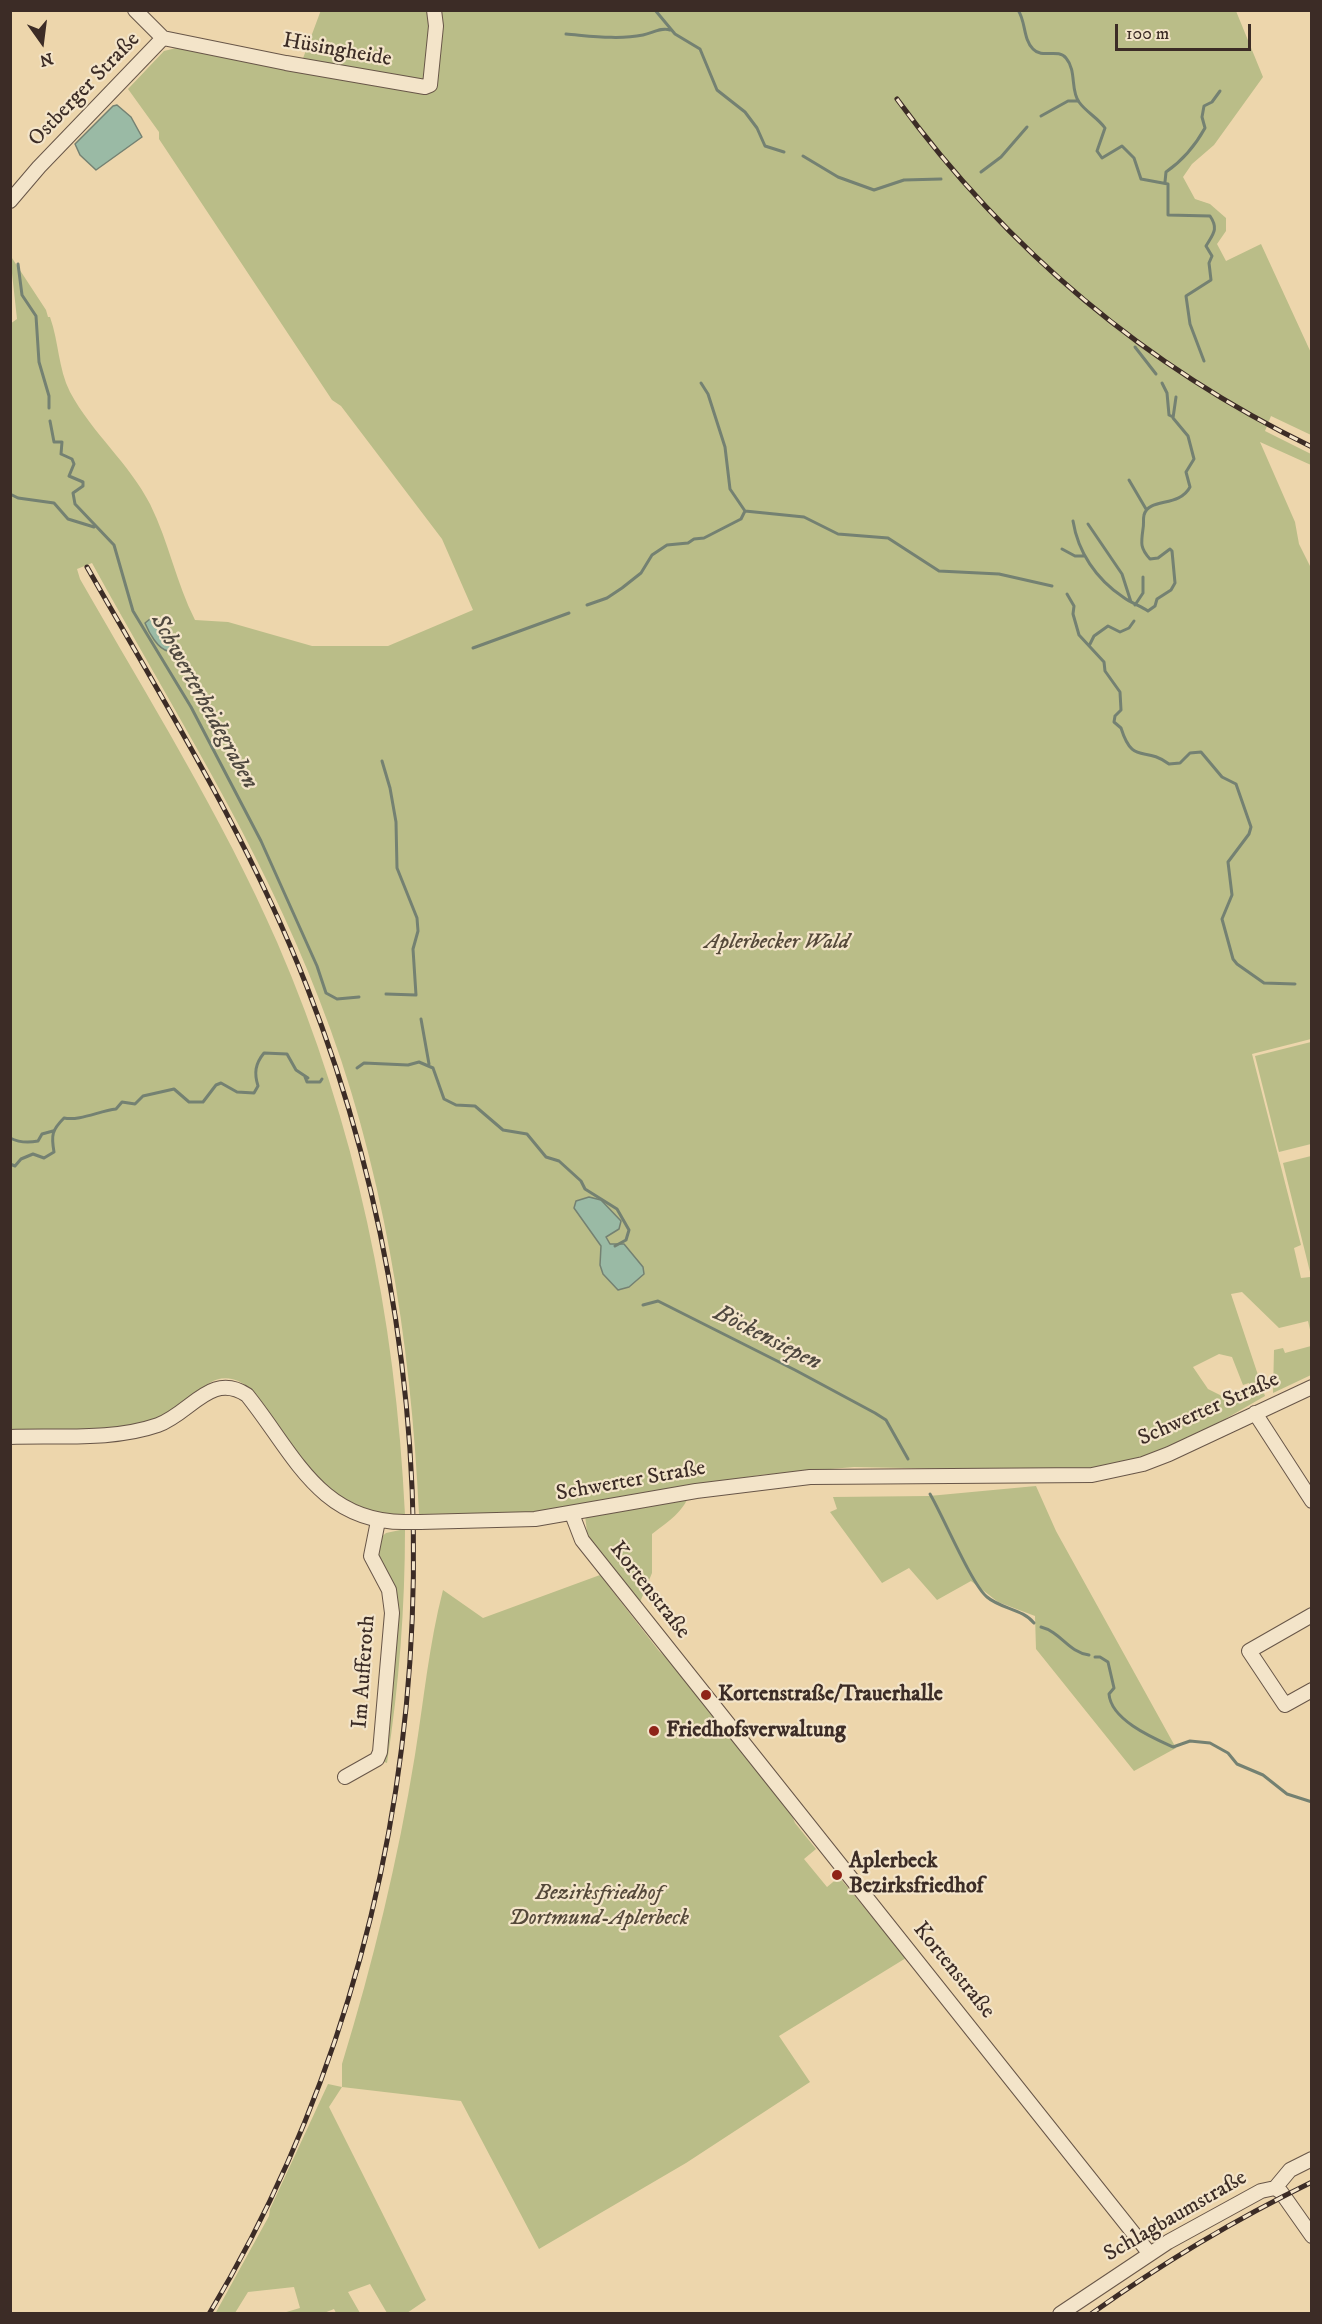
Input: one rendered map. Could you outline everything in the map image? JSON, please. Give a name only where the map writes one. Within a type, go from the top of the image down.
[{"type":"street","name":"Ostberger Straße","points":[[10,201],[39,167],[164,38],[135,10]]},
{"type":"street","name":"Hüsingheide","points":[[164,38],[286,63],[425,87],[430,85],[434,10]]},
{"type":"street","name":"Schwerter Straße","points":[[10,1437],[90,1436],[138,1431],[178,1416],[212,1389],[231,1386],[247,1395],[324,1495],[350,1512],[378,1521],[508,1521],[572,1514],[696,1491],[810,1477],[1092,1474],[1152,1461],[1311,1387]]},
{"type":"street","points":[[1255,1413],[1311,1501]]},
{"type":"street","name":"Kortenstraße","points":[[572,1514],[582,1540],[1150,2254]]},
{"type":"street","name":"Im Aufferoth","points":[[345,1778],[377,1759],[380,1752],[392,1613],[388,1590],[371,1556],[378,1521]]},
{"type":"street","points":[[1311,1615],[1249,1651],[1285,1705],[1311,1690]]},
{"type":"street","name":"Schlagbaumstraße","points":[[1060,2313],[1150,2254],[1261,2191],[1275,2188],[1290,2169],[1311,2159]]},
{"type":"street","points":[[1275,2188],[1281,2192],[1311,2236]]},
{"type":"green space","name":"Aplerbecker Wald","points":[[321,10],[1236,11],[1263,77],[1214,145],[1192,164],[1183,177],[1195,199],[1210,204],[1226,218],[1226,231],[1217,244],[1226,261],[1261,244],[1312,355],[1311,435],[1271,416],[1265,431],[1311,454],[1311,465],[1260,442],[1295,522],[1299,544],[1312,570],[1311,1039],[1252,1054],[1301,1245],[1294,1248],[1301,1278],[1310,1277],[1311,1334],[1308,1321],[1279,1328],[1242,1292],[1231,1294],[1265,1396],[1220,1422],[1146,1458],[1102,1467],[1057,1471],[854,1467],[761,1475],[693,1485],[682,1508],[652,1534],[652,1573],[638,1607],[588,1541],[584,1506],[534,1513],[419,1514],[409,1383],[390,1252],[377,1188],[341,1061],[296,942],[270,886],[213,777],[92,563],[77,569],[80,579],[183,758],[256,895],[305,1011],[329,1080],[350,1151],[381,1295],[400,1441],[405,1515],[359,1508],[341,1498],[325,1485],[297,1453],[255,1393],[239,1381],[232,1379],[213,1381],[197,1392],[176,1413],[153,1424],[114,1431],[11,1434],[10,324],[17,319],[10,255],[50,317],[63,374],[70,392],[89,421],[132,475],[150,504],[195,620],[228,622],[312,646],[388,646],[473,610],[442,539],[341,406],[332,400],[159,139],[159,132],[128,89],[164,51],[176,48],[302,61]],"holes":[[[1219,1354],[1232,1357],[1243,1385],[1249,1383],[1250,1388],[1236,1393],[1232,1401],[1208,1389],[1193,1367]]]},
{"type":"green space","points":[[1311,1042],[1311,1144],[1279,1152],[1255,1056]]},
{"type":"green space","points":[[1312,1156],[1311,1276],[1283,1163]]},
{"type":"green space","points":[[1311,1346],[1311,1375],[1273,1393],[1274,1350],[1283,1348],[1285,1353]]},
{"type":"green space","points":[[1036,1486],[1056,1531],[1176,1748],[1134,1771],[1036,1649],[1035,1616],[998,1602],[971,1581],[937,1600],[909,1568],[882,1583],[830,1512],[837,1509],[833,1497],[929,1496]]},
{"type":"green space","points":[[405,1529],[400,1646],[387,1763],[382,1761],[395,1601],[379,1566],[377,1551],[379,1539],[386,1533]]},
{"type":"green space","name":"Bezirksfriedhof Dortmund-Aplerbeck","points":[[600,1575],[659,1651],[673,1664],[789,1808],[795,1823],[816,1849],[804,1859],[827,1887],[839,1877],[906,1958],[779,2036],[810,2082],[686,2163],[539,2249],[461,2101],[342,2087],[342,2064],[374,1950],[401,1833],[430,1651],[443,1590],[483,1618]]},
{"type":"green space","points":[[328,2084],[342,2087],[329,2107],[426,2300],[407,2313],[387,2313],[370,2284],[348,2292],[360,2313],[336,2313],[334,2309],[324,2313],[283,2313],[300,2308],[294,2287],[248,2292],[235,2313],[215,2314],[269,2216],[270,2209]]},
{"type":"shaded area","points":[[117,105],[131,117],[142,137],[96,170],[80,155],[75,144],[113,106]]},
{"type":"shaded area","points":[[150,619],[156,619],[174,637],[173,645],[168,651],[157,644],[149,631],[145,623]]},
{"type":"shaded area","points":[[589,1197],[601,1200],[621,1221],[619,1229],[606,1237],[610,1244],[624,1244],[643,1267],[644,1274],[629,1287],[618,1290],[603,1274],[600,1265],[601,1246],[574,1208],[576,1201]]},
{"type":"waterway","points":[[655,10],[675,34],[700,49],[717,90],[745,112],[757,128],[765,146],[784,152]]},
{"type":"waterway","points":[[1018,10],[1033,49],[1041,53],[1063,55],[1069,63],[1076,97],[1105,128],[1097,151],[1102,158],[1122,146],[1134,158],[1141,179],[1168,184],[1168,215],[1210,216],[1213,221],[1215,228],[1206,246],[1212,256],[1209,263],[1211,280],[1186,296],[1190,324],[1204,361]]},
{"type":"waterway","points":[[566,34],[624,37],[670,30]]},
{"type":"waterway","points":[[1165,182],[1166,172],[1183,158],[1201,135],[1205,128],[1202,117],[1204,106],[1212,102],[1220,91]]},
{"type":"waterway","points":[[1041,116],[1068,101],[1077,101]]},
{"type":"waterway","points":[[981,172],[1001,157],[1027,127]]},
{"type":"waterway","points":[[803,156],[838,177],[874,190],[904,180],[941,179]]},
{"type":"waterway","name":"Schwerterheidegraben","points":[[18,264],[22,295],[36,316],[39,362],[49,396],[49,408]]},
{"type":"waterway","points":[[1135,347],[1156,374]]},
{"type":"waterway","points":[[701,383],[708,394],[725,447],[730,489],[745,511],[804,517],[838,534],[888,538],[939,571],[999,574],[1052,586]]},
{"type":"waterway","points":[[1162,383],[1167,393],[1169,415],[1173,417]]},
{"type":"waterway","points":[[1073,521],[1084,554],[1104,582],[1113,590],[1148,611],[1155,606],[1157,599],[1171,590],[1175,583],[1172,551],[1170,549],[1158,558],[1150,559],[1144,552],[1142,542],[1147,509],[1179,498],[1190,487],[1186,472],[1194,459],[1188,436],[1173,418],[1176,397]]},
{"type":"waterway","name":"Schwerterheidegraben","points":[[50,421],[54,442],[62,442],[61,454],[72,459],[74,464],[69,476],[83,482],[83,486],[73,493],[75,504],[114,545],[133,611],[191,707],[261,841],[317,966],[326,993],[337,999],[359,997]]},
{"type":"waterway","points":[[1129,480],[1146,509]]},
{"type":"waterway","points":[[10,494],[18,498],[54,503],[68,519],[94,527]]},
{"type":"waterway","points":[[587,605],[607,598],[622,588],[641,573],[652,555],[667,545],[688,543],[694,539],[704,538],[741,519],[745,511]]},
{"type":"waterway","points":[[1088,524],[1122,574],[1131,602]]},
{"type":"waterway","points":[[1062,549],[1075,556],[1084,556]]},
{"type":"waterway","points":[[1135,605],[1143,593],[1143,577]]},
{"type":"waterway","points":[[1067,594],[1074,606],[1073,614],[1079,635],[1104,662],[1105,671],[1120,692],[1121,710],[1115,716],[1114,722],[1121,728],[1130,747],[1169,764],[1180,763],[1190,753],[1201,752],[1222,777],[1236,784],[1251,827],[1249,834],[1228,862],[1232,895],[1222,919],[1233,959],[1264,983],[1295,984]]},
{"type":"waterway","points":[[473,648],[569,613]]},
{"type":"waterway","points":[[1090,644],[1094,636],[1108,626],[1120,632],[1129,628],[1134,621]]},
{"type":"waterway","points":[[382,761],[396,822],[397,868],[417,918],[418,931],[413,949],[416,995],[386,994]]},
{"type":"waterway","name":"Schwerterheidegraben","points":[[421,1019],[429,1064]]},
{"type":"waterway","name":"Böckensiepen","points":[[10,1164],[15,1166],[21,1159],[33,1154],[44,1158],[54,1152],[53,1133],[64,1118],[76,1118],[116,1109],[122,1102],[135,1104],[143,1096],[174,1089],[189,1102],[203,1102],[216,1085],[221,1083],[237,1092],[254,1093],[258,1086],[257,1065],[264,1053],[287,1054],[296,1070],[308,1078]]},
{"type":"waterway","name":"Böckensiepen","points":[[357,1068],[364,1063],[408,1065],[419,1062],[433,1068],[444,1099],[456,1105],[475,1106],[503,1130],[527,1134],[546,1157],[559,1161],[581,1181],[585,1189],[617,1209],[629,1230],[626,1240],[615,1246]]},
{"type":"waterway","points":[[305,1077],[307,1082],[320,1082],[322,1079]]},
{"type":"waterway","points":[[10,1138],[21,1142],[34,1142],[38,1141],[42,1134],[53,1131]]},
{"type":"waterway","name":"Böckensiepen","points":[[643,1305],[658,1301],[875,1413],[886,1420],[908,1459]]},
{"type":"waterway","name":"Böckensiepen","points":[[930,1494],[981,1590],[993,1601],[1024,1615],[1034,1623]]},
{"type":"waterway","name":"Böckensiepen","points":[[1041,1627],[1054,1633],[1075,1650],[1089,1655]]},
{"type":"waterway","name":"Böckensiepen","points":[[1095,1657],[1108,1662],[1114,1688],[1109,1694],[1112,1703],[1117,1712],[1134,1727],[1173,1747],[1190,1741],[1210,1743],[1228,1753],[1237,1764],[1263,1775],[1287,1794],[1312,1802]]},
{"type":"railway","points":[[897,99],[984,205],[1032,253],[1083,298],[1136,341],[1192,379],[1251,415],[1312,447]]},
{"type":"railway","points":[[87,567],[176,721],[233,826],[260,879],[307,987],[360,1151],[396,1319],[412,1490],[410,1662],[389,1833],[348,1999],[288,2161],[209,2314]]},
{"type":"railway","points":[[1091,2314],[1199,2244],[1312,2182]]},
{"type":"place","name":"Kortenstraße/Trauerhalle","points":[[706,1695]]},
{"type":"place","name":"Friedhofsverwaltung","points":[[654,1731]]},
{"type":"place","name":"Aplerbeck Bezirksfriedhof","points":[[837,1875]]}]
